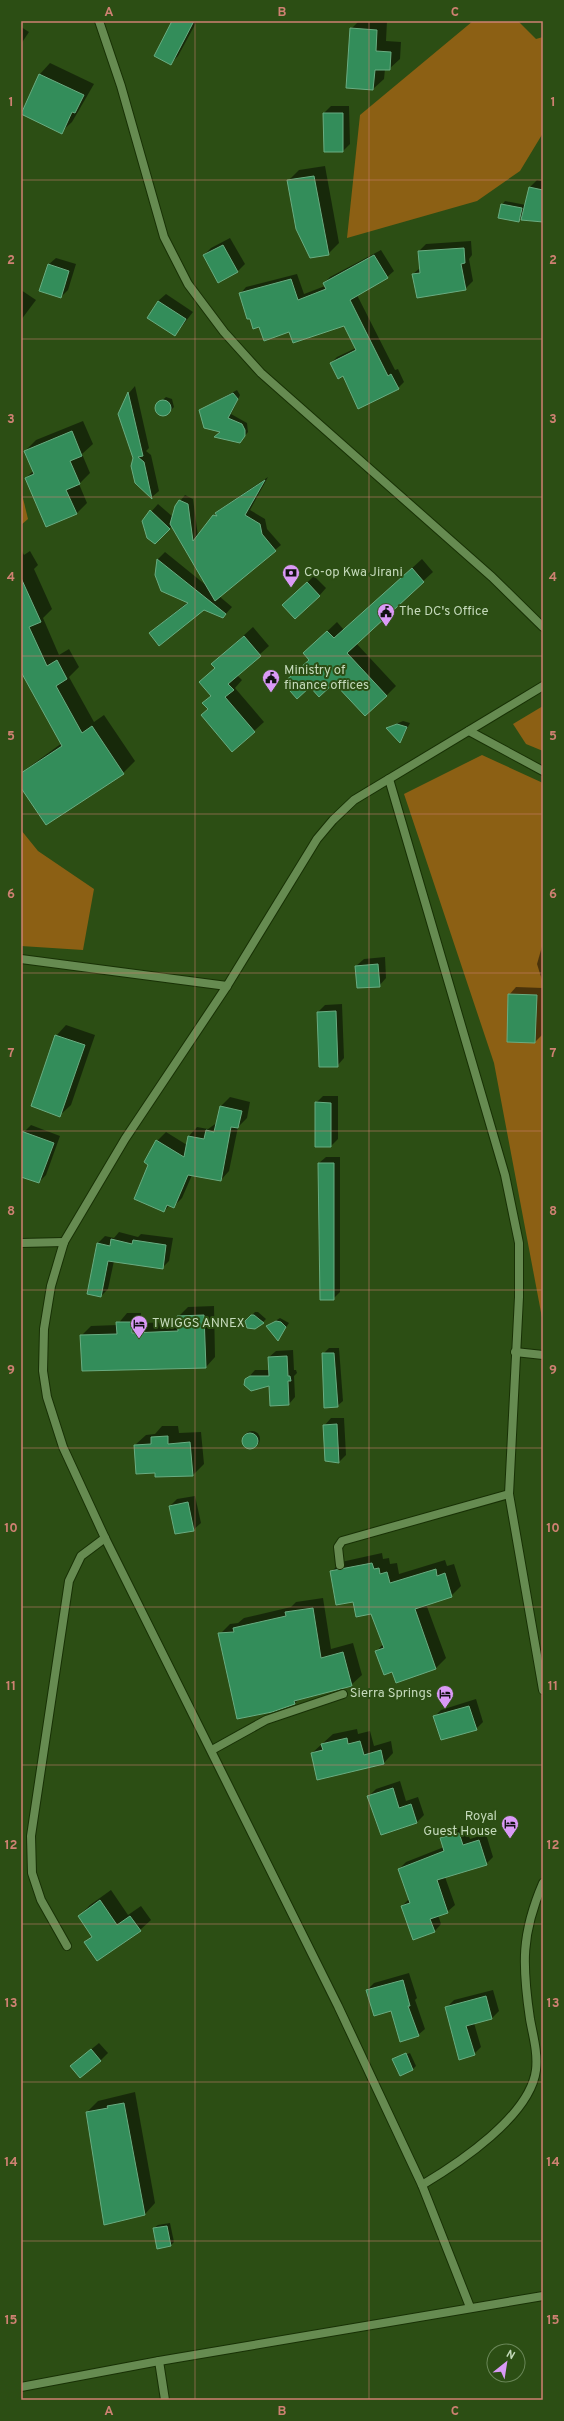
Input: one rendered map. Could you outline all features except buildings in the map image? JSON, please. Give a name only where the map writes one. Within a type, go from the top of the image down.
[{"type":"street","points":[[99,21],[121,86],[164,237],[193,290],[224,332],[261,373],[492,577],[543,627]]},
{"type":"street","points":[[470,2306],[422,2185],[338,2006],[212,1750],[105,1538],[63,1447],[47,1397],[43,1370],[44,1329],[50,1293],[64,1242],[125,1139],[227,986],[317,839],[333,820],[354,800],[543,686]]},
{"type":"street","points":[[469,731],[543,771]]},
{"type":"street","points":[[389,779],[505,1175],[519,1243],[519,1297],[515,1352],[509,1494],[543,1690]]},
{"type":"street","points":[[21,959],[227,986]]},
{"type":"street","points":[[21,1243],[64,1242]]},
{"type":"street","points":[[515,1352],[543,1355]]},
{"type":"street","points":[[340,1565],[338,1547],[342,1541],[509,1494]]},
{"type":"street","points":[[67,1946],[41,1900],[32,1873],[31,1836],[69,1581],[80,1556],[105,1538]]},
{"type":"street","points":[[212,1750],[266,1720],[343,1694]]},
{"type":"street","points":[[422,2185],[460,2162],[484,2141],[515,2112],[531,2088],[536,2070],[535,2041],[530,2020],[524,1961],[526,1931],[543,1883]]},
{"type":"street","points":[[21,2387],[470,2306],[543,2296]]},
{"type":"street","points":[[159,2361],[165,2400]]},
{"type":"shaded area","points":[[473,21],[518,21],[536,39],[543,37],[543,133],[520,171],[477,201],[347,238],[360,115]]},
{"type":"shaded area","points":[[21,490],[28,519],[21,525]]},
{"type":"shaded area","points":[[543,706],[543,751],[526,744],[513,724]]},
{"type":"shaded area","points":[[482,755],[543,783],[543,1323],[494,1063],[404,794]]},
{"type":"shaded area","points":[[21,830],[38,851],[94,889],[83,950],[21,946]]},
{"type":"place","name":"Co-op Kwa Jirani","points":[[291,588]]},
{"type":"place","name":"The DC's Office","points":[[386,627]]},
{"type":"place","name":"Ministry of finance offices","points":[[271,693]]},
{"type":"place","name":"TWIGGS ANNEX","points":[[139,1339]]},
{"type":"place","name":"Sierra Springs","points":[[445,1709]]},
{"type":"place","name":"Royal Guest House","points":[[510,1839]]}]
